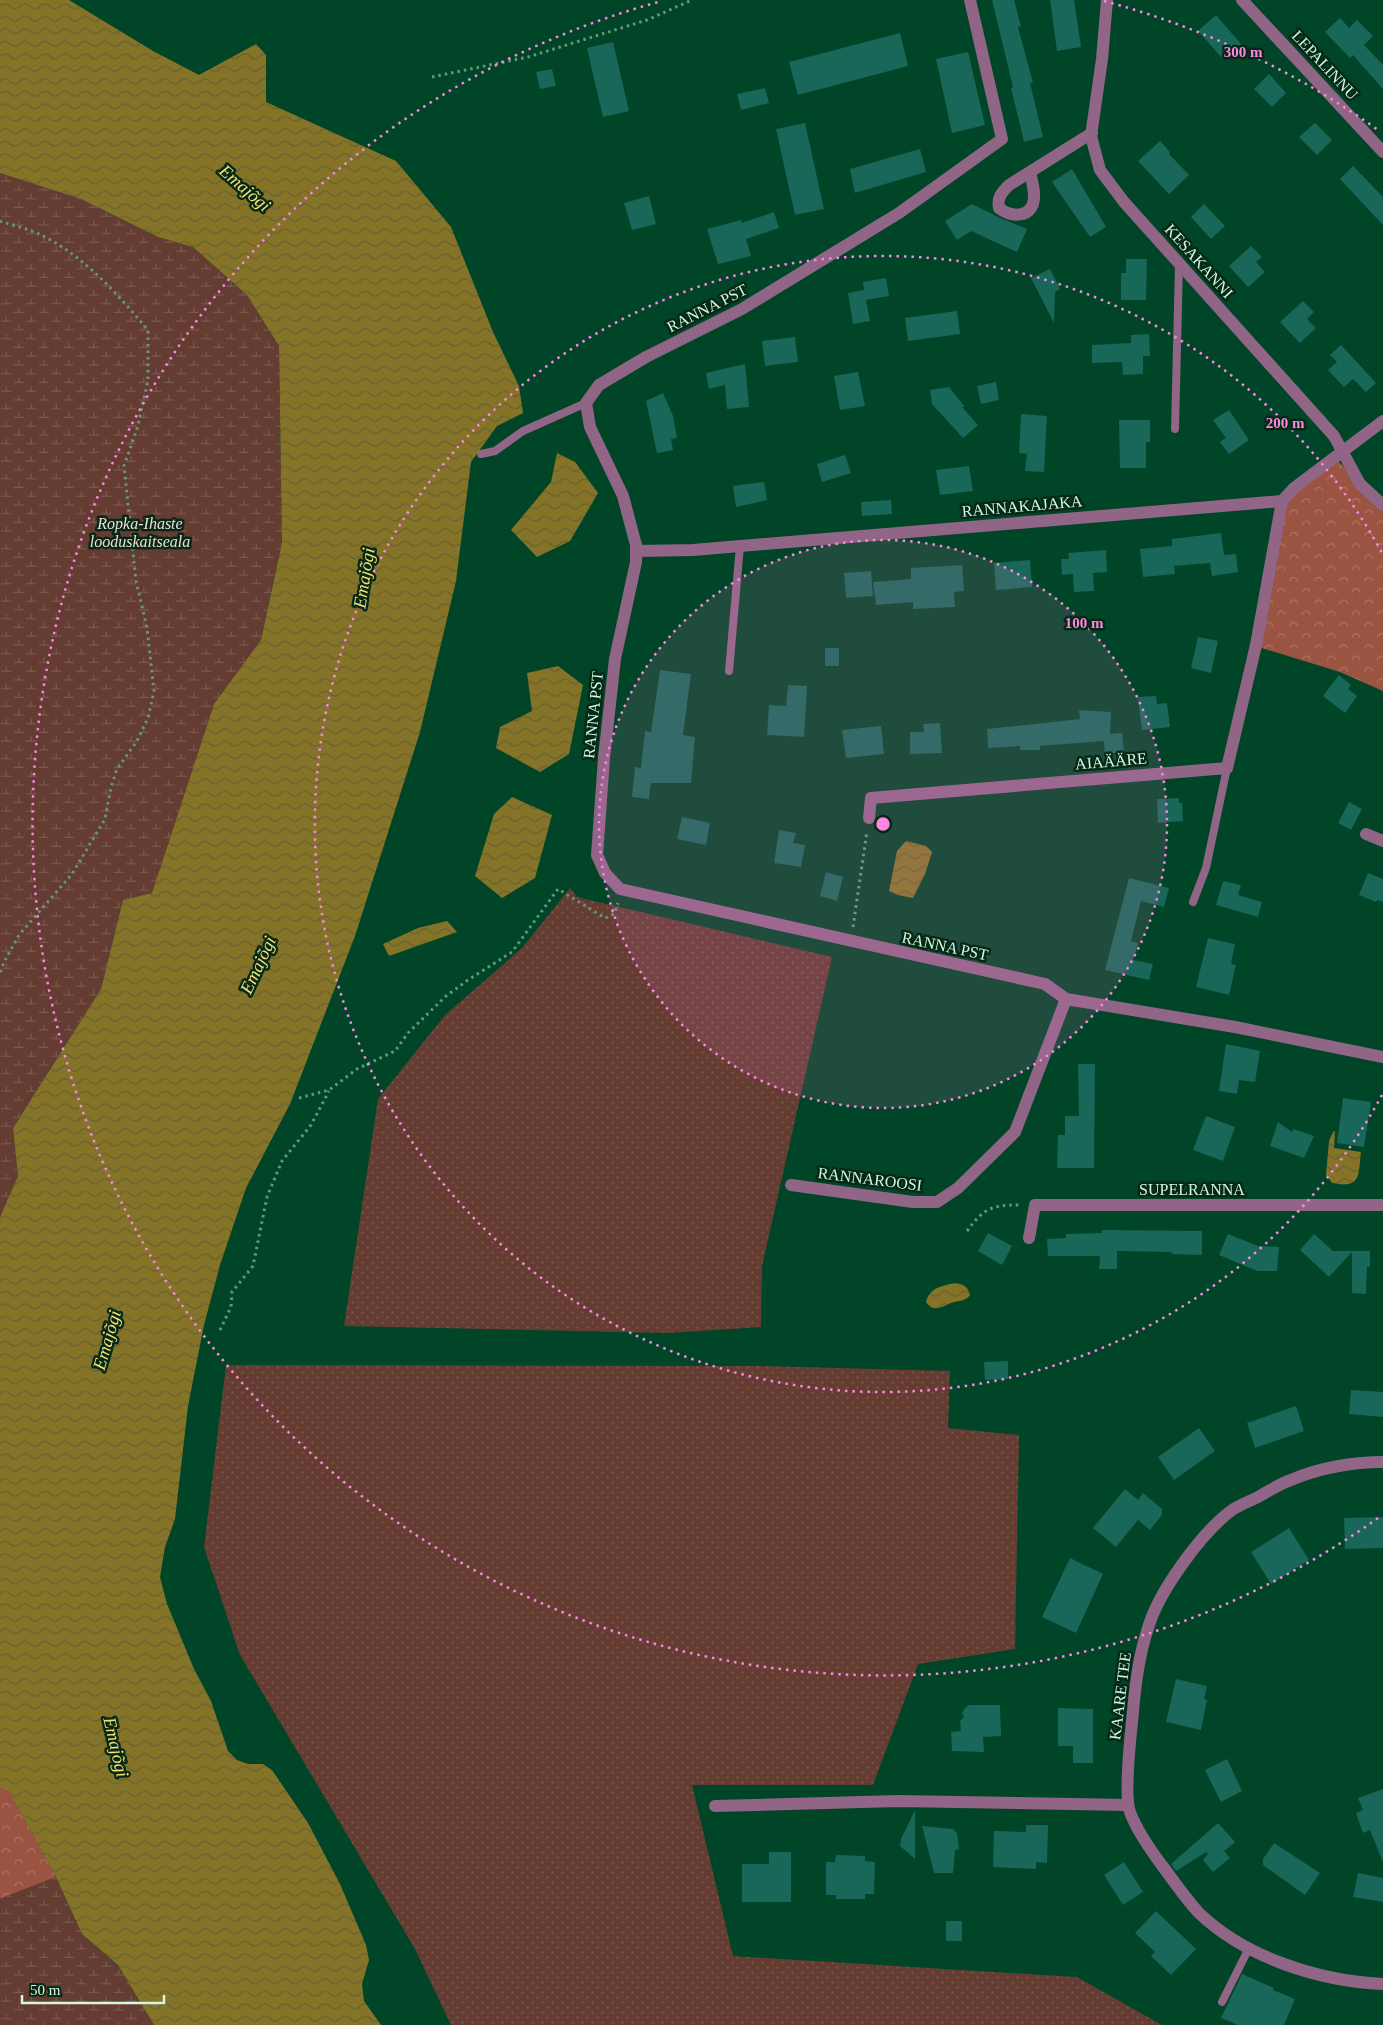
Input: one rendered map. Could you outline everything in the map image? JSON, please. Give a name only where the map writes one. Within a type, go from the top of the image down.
[{"type":"street","name":"RANNA PST","points":[[970,0],[1002,139],[899,213],[742,310],[646,357],[599,385],[586,403],[590,427],[624,496],[636,544],[636,562],[615,659],[604,758],[597,855],[604,873],[620,889],[1045,984],[1066,999],[1235,1027],[1383,1057]]},
{"type":"street","name":"KESAKANNI","points":[[1107,0],[1102,58],[1092,133],[1100,170],[1124,202],[1334,436],[1360,484],[1383,505]]},
{"type":"street","name":"LEPALINNU","points":[[1242,0],[1383,152]]},
{"type":"street","points":[[1030,172],[1092,133]]},
{"type":"street","points":[[1227,768],[1256,645],[1282,501],[1294,488],[1383,421]]},
{"type":"street","name":"RANNAKAJAKA","points":[[636,551],[693,550],[1282,501]]},
{"type":"street","name":"AIAÄÄRE","points":[[869,818],[871,798],[1227,768]]},
{"type":"street","points":[[1366,834],[1383,841]]},
{"type":"street","name":"RANNAROOSI","points":[[791,1185],[914,1202],[937,1202],[958,1188],[1015,1132],[1066,999]]},
{"type":"street","name":"SUPELRANNA","points":[[1035,1205],[1383,1204]]},
{"type":"street","points":[[1029,1238],[1035,1205]]},
{"type":"street","name":"KAARE TEE","points":[[1383,1462],[1363,1463],[1328,1469],[1292,1479],[1232,1510],[1189,1556],[1172,1579],[1158,1604],[1149,1623],[1138,1662],[1130,1738],[1128,1805],[1129,1811],[1156,1857],[1199,1912],[1219,1929],[1248,1948],[1289,1965],[1333,1978],[1383,1984]]},
{"type":"street","points":[[715,1806],[898,1801],[1128,1805]]},
{"type":"lane","points":[[1175,430],[1179,264]]},
{"type":"lane","points":[[481,454],[495,451],[523,431],[586,403]]},
{"type":"lane","points":[[729,671],[740,546]]},
{"type":"lane","points":[[1193,902],[1206,868],[1227,768]]},
{"type":"lane","points":[[1222,2002],[1248,1948]]},
{"type":"path","points":[[432,77],[528,56],[647,20],[692,0]]},
{"type":"path","points":[[0,221],[46,237],[83,260],[119,296],[148,330],[148,381],[137,430],[124,466],[136,581],[147,628],[154,691],[148,718],[137,742],[117,769],[111,787],[105,819],[72,874],[19,935],[0,973]]},
{"type":"path","points":[[851,942],[869,818]]},
{"type":"path","points":[[299,1098],[330,1090],[357,1069],[395,1051],[408,1033],[446,996],[512,952],[558,889],[605,918],[614,914],[618,900]]},
{"type":"path","points":[[220,1330],[231,1307],[232,1292],[253,1266],[267,1197],[282,1161],[311,1125],[330,1090]]},
{"type":"path","points":[[966,1231],[986,1210],[1009,1205],[1035,1205]]},
{"type":"green space","name":"Ropka-Ihaste looduskaitseala","points":[[0,173],[81,199],[158,237],[193,247],[247,295],[279,346],[282,543],[261,640],[214,704],[152,893],[123,900],[101,989],[13,1128],[18,1176],[0,1217]]},
{"type":"green space","points":[[1334,457],[1383,506],[1383,691],[1340,672],[1255,646],[1283,498]]},
{"type":"green space","points":[[570,888],[577,897],[832,957],[762,1266],[761,1327],[669,1333],[344,1326],[378,1099],[445,1015],[522,948]]},
{"type":"green space","points":[[226,1365],[763,1366],[950,1371],[948,1428],[1019,1435],[1015,1649],[918,1664],[873,1785],[692,1785],[733,1956],[1077,1977],[1162,2025],[451,2025],[415,1949],[240,1655],[204,1547]]},
{"type":"green space","points":[[0,1788],[9,1790],[56,1877],[0,1899]]},
{"type":"green space","points":[[56,1877],[82,1934],[118,1965],[154,2025],[0,2025],[0,1899]]},
{"type":"water","name":"Emajõgi","points":[[0,0],[69,0],[153,51],[199,75],[256,44],[266,55],[266,102],[396,161],[451,227],[493,332],[519,386],[523,413],[497,426],[471,462],[456,581],[420,732],[355,936],[290,1104],[246,1188],[220,1265],[204,1325],[188,1406],[175,1519],[165,1547],[160,1577],[167,1604],[194,1669],[211,1701],[228,1751],[237,1760],[248,1764],[263,1764],[272,1770],[308,1823],[340,1884],[366,1945],[369,1960],[362,1984],[364,2001],[381,2025],[154,2025],[118,1965],[82,1934],[56,1877],[9,1791],[0,1788],[0,1217],[18,1176],[13,1128],[101,989],[123,900],[152,893],[214,704],[261,640],[282,543],[279,346],[247,295],[193,247],[158,237],[81,199],[0,173]]},
{"type":"water","points":[[557,453],[575,462],[598,493],[570,541],[537,557],[511,530],[551,482]]},
{"type":"water","points":[[558,666],[583,685],[569,754],[540,772],[496,748],[500,727],[532,711],[527,673]]},
{"type":"water","points":[[512,797],[552,815],[535,878],[502,898],[475,876],[494,814]]},
{"type":"water","points":[[906,841],[926,846],[932,852],[925,874],[913,898],[889,891],[897,851]]},
{"type":"water","points":[[447,921],[457,932],[389,956],[383,944],[418,928]]},
{"type":"water","points":[[1335,1131],[1334,1148],[1361,1152],[1357,1178],[1349,1184],[1332,1183],[1326,1175],[1329,1141]]},
{"type":"water","points":[[955,1283],[967,1288],[970,1295],[964,1300],[938,1308],[932,1307],[926,1302],[930,1293],[934,1290],[941,1286]]},
{"type":"building","points":[[992,0],[1014,0],[1021,26],[1018,27],[1033,83],[1030,83],[1043,137],[1024,142]]},
{"type":"building","points":[[1050,0],[1074,0],[1081,47],[1057,51]]},
{"type":"building","points":[[1216,15],[1241,44],[1223,59],[1198,31]]},
{"type":"building","points":[[1340,18],[1349,28],[1357,20],[1373,36],[1364,45],[1383,65],[1383,89],[1353,55],[1350,58],[1325,32]]},
{"type":"building","points":[[900,33],[908,66],[798,95],[789,62]]},
{"type":"building","points":[[613,42],[629,111],[603,117],[587,48]]},
{"type":"building","points":[[968,52],[985,125],[952,133],[936,59]]},
{"type":"building","points":[[552,69],[556,86],[540,89],[536,72]]},
{"type":"building","points":[[1269,74],[1286,93],[1272,107],[1254,89]]},
{"type":"building","points":[[765,88],[769,103],[741,110],[737,94]]},
{"type":"building","points":[[805,123],[824,209],[795,215],[776,129]]},
{"type":"building","points":[[1315,123],[1332,140],[1317,155],[1299,137]]},
{"type":"building","points":[[1160,141],[1170,152],[1169,154],[1189,175],[1169,194],[1138,161]]},
{"type":"building","points":[[920,149],[926,172],[855,193],[850,169]]},
{"type":"building","points":[[1353,166],[1383,197],[1383,225],[1340,179]]},
{"type":"building","points":[[1072,169],[1106,227],[1090,237],[1052,182]]},
{"type":"building","points":[[649,196],[656,224],[632,230],[624,203]]},
{"type":"building","points":[[972,204],[1027,229],[1017,252],[971,231],[957,240],[945,221]]},
{"type":"building","points":[[1204,204],[1225,226],[1211,239],[1191,217]]},
{"type":"building","points":[[774,212],[779,228],[746,239],[751,256],[718,264],[707,229],[741,220],[742,223]]},
{"type":"building","points":[[1251,246],[1262,257],[1256,262],[1265,272],[1248,287],[1229,266]]},
{"type":"building","points":[[1126,259],[1147,259],[1146,300],[1121,300],[1121,273],[1126,273]]},
{"type":"building","points":[[1050,269],[1060,289],[1055,292],[1054,323],[1031,278]]},
{"type":"building","points":[[886,278],[889,296],[866,300],[870,321],[853,324],[848,293],[864,290],[863,282]]},
{"type":"building","points":[[1303,301],[1314,312],[1307,319],[1316,328],[1300,343],[1280,322]]},
{"type":"building","points":[[957,311],[960,334],[908,341],[905,318]]},
{"type":"building","points":[[1149,334],[1150,356],[1143,356],[1143,374],[1123,375],[1122,362],[1092,363],[1092,345],[1131,343],[1131,335]]},
{"type":"building","points":[[795,337],[798,362],[765,366],[762,341]]},
{"type":"building","points":[[1341,345],[1376,383],[1366,392],[1353,379],[1344,387],[1328,370],[1337,362],[1330,355]]},
{"type":"building","points":[[745,364],[749,407],[727,409],[725,385],[709,389],[706,373]]},
{"type":"building","points":[[858,372],[865,406],[840,410],[834,376]]},
{"type":"building","points":[[996,382],[999,400],[981,404],[977,386]]},
{"type":"building","points":[[949,387],[965,407],[962,407],[978,425],[963,438],[932,404],[930,390]]},
{"type":"building","points":[[663,393],[673,416],[677,438],[671,439],[673,450],[657,453],[646,401]]},
{"type":"building","points":[[1229,410],[1249,440],[1229,454],[1220,442],[1226,438],[1213,420]]},
{"type":"building","points":[[1021,414],[1047,416],[1044,472],[1025,471],[1027,454],[1019,453]]},
{"type":"building","points":[[1119,420],[1150,420],[1150,442],[1146,442],[1146,468],[1120,468]]},
{"type":"building","points":[[845,455],[851,473],[822,482],[817,464]]},
{"type":"building","points":[[969,466],[973,491],[940,495],[936,470]]},
{"type":"building","points":[[764,482],[767,500],[736,507],[733,486]]},
{"type":"building","points":[[891,500],[892,514],[862,516],[861,502]]},
{"type":"building","points":[[1221,533],[1224,555],[1236,554],[1238,572],[1212,576],[1210,563],[1174,566],[1175,574],[1143,577],[1140,549],[1172,546],[1172,539]]},
{"type":"building","points":[[1106,550],[1107,572],[1093,573],[1094,591],[1074,592],[1073,574],[1062,575],[1061,559],[1069,559],[1068,553]]},
{"type":"building","points":[[1030,560],[1032,587],[996,590],[994,563]]},
{"type":"building","points":[[962,565],[964,591],[954,592],[955,607],[913,609],[913,602],[876,605],[873,582],[911,579],[911,568]]},
{"type":"building","points":[[871,571],[873,596],[846,598],[844,573]]},
{"type":"building","points":[[1198,637],[1218,641],[1211,673],[1191,668]]},
{"type":"building","points":[[825,648],[839,648],[839,666],[825,666]]},
{"type":"building","points":[[660,670],[691,674],[683,735],[695,737],[691,783],[651,783],[649,799],[632,797],[635,767],[641,768],[645,731],[651,732]]},
{"type":"building","points":[[1339,675],[1351,685],[1348,689],[1357,696],[1345,713],[1323,696]]},
{"type":"building","points":[[788,685],[807,686],[804,737],[767,735],[769,705],[786,706]]},
{"type":"building","points":[[1156,696],[1157,704],[1167,703],[1170,727],[1142,730],[1138,697]]},
{"type":"building","points":[[1079,710],[1111,712],[1110,734],[1122,733],[1124,752],[1105,754],[1104,741],[1040,746],[1040,750],[1020,750],[1020,746],[988,748],[987,729],[1080,719]]},
{"type":"building","points":[[940,723],[942,753],[910,754],[910,732],[924,732],[923,724]]},
{"type":"building","points":[[881,726],[884,754],[846,758],[842,730]]},
{"type":"building","points":[[1179,798],[1179,803],[1182,803],[1183,821],[1158,823],[1157,799]]},
{"type":"building","points":[[1349,802],[1362,809],[1351,830],[1338,823]]},
{"type":"building","points":[[682,817],[710,823],[706,845],[677,839]]},
{"type":"building","points":[[779,830],[796,833],[793,843],[805,845],[801,867],[774,863]]},
{"type":"building","points":[[826,872],[843,877],[837,901],[820,896]]},
{"type":"building","points":[[1368,873],[1383,879],[1383,902],[1377,900],[1376,902],[1359,895]]},
{"type":"building","points":[[1129,878],[1169,888],[1164,907],[1141,901],[1131,941],[1138,943],[1133,960],[1153,964],[1149,980],[1105,970]]},
{"type":"building","points":[[1223,881],[1241,885],[1238,895],[1262,902],[1258,917],[1216,905]]},
{"type":"building","points":[[1208,938],[1235,944],[1231,964],[1236,965],[1229,995],[1196,987]]},
{"type":"building","points":[[1226,1044],[1260,1051],[1255,1082],[1239,1080],[1237,1094],[1219,1091]]},
{"type":"building","points":[[1078,1064],[1095,1064],[1094,1168],[1057,1168],[1058,1135],[1065,1135],[1065,1116],[1079,1116]]},
{"type":"building","points":[[1343,1098],[1371,1102],[1364,1147],[1337,1143]]},
{"type":"building","points":[[1206,1116],[1235,1127],[1223,1161],[1193,1150]]},
{"type":"building","points":[[1278,1122],[1292,1132],[1293,1129],[1314,1136],[1304,1158],[1270,1146]]},
{"type":"building","points":[[1102,1230],[1202,1231],[1202,1255],[1171,1254],[1172,1252],[1117,1251],[1117,1269],[1099,1269],[1100,1256],[1048,1256],[1047,1239],[1066,1238],[1066,1234],[1102,1233]]},
{"type":"building","points":[[988,1233],[1012,1246],[1002,1265],[978,1251]]},
{"type":"building","points":[[1228,1234],[1258,1246],[1279,1247],[1277,1271],[1257,1271],[1219,1255]]},
{"type":"building","points":[[1314,1234],[1333,1251],[1370,1251],[1370,1267],[1367,1266],[1366,1294],[1352,1293],[1352,1252],[1329,1277],[1300,1250]]},
{"type":"building","points":[[1008,1361],[1008,1379],[985,1380],[984,1362]]},
{"type":"building","points":[[1351,1390],[1383,1392],[1383,1417],[1349,1414]]},
{"type":"building","points":[[1296,1406],[1304,1431],[1255,1448],[1247,1423]]},
{"type":"building","points":[[1199,1428],[1215,1451],[1174,1480],[1158,1457]]},
{"type":"building","points":[[1125,1489],[1138,1500],[1143,1493],[1162,1509],[1162,1515],[1150,1530],[1138,1520],[1116,1547],[1093,1528]]},
{"type":"building","points":[[1383,1517],[1383,1548],[1345,1549],[1344,1518]]},
{"type":"building","points":[[1289,1528],[1309,1560],[1271,1584],[1251,1552]]},
{"type":"building","points":[[1070,1558],[1103,1574],[1076,1633],[1042,1617]]},
{"type":"building","points":[[1176,1679],[1207,1686],[1204,1699],[1207,1700],[1201,1730],[1166,1722]]},
{"type":"building","points":[[969,1705],[1000,1705],[1001,1736],[983,1737],[984,1752],[952,1751],[951,1732],[961,1731],[960,1721],[964,1717],[962,1713]]},
{"type":"building","points":[[1058,1708],[1093,1709],[1093,1763],[1073,1763],[1073,1746],[1058,1746]]},
{"type":"building","points":[[1227,1759],[1242,1791],[1221,1802],[1205,1770]]},
{"type":"building","points":[[1383,1789],[1382,1860],[1370,1830],[1363,1833],[1356,1813],[1363,1810],[1358,1798]]},
{"type":"building","points":[[915,1810],[915,1859],[900,1846],[901,1839]]},
{"type":"building","points":[[1218,1823],[1235,1842],[1224,1851],[1230,1858],[1213,1872],[1203,1860],[1208,1854],[1206,1852],[1176,1871],[1171,1864]]},
{"type":"building","points":[[1026,1825],[1048,1825],[1047,1863],[1036,1862],[1036,1869],[993,1867],[994,1831],[1026,1832]]},
{"type":"building","points":[[922,1826],[953,1829],[957,1833],[959,1849],[955,1850],[953,1873],[934,1873]]},
{"type":"building","points":[[1274,1843],[1320,1873],[1305,1895],[1263,1865],[1263,1859]]},
{"type":"building","points":[[769,1852],[791,1852],[791,1902],[742,1902],[742,1864],[769,1864]]},
{"type":"building","points":[[836,1855],[865,1856],[865,1861],[875,1862],[874,1894],[865,1894],[865,1899],[836,1899],[836,1895],[826,1895],[826,1862],[835,1862]]},
{"type":"building","points":[[1124,1862],[1143,1892],[1123,1905],[1104,1875]]},
{"type":"building","points":[[1358,1873],[1383,1878],[1383,1902],[1353,1897]]},
{"type":"building","points":[[1156,1911],[1196,1949],[1171,1975],[1151,1956],[1155,1952],[1135,1933]]},
{"type":"building","points":[[946,1921],[962,1921],[962,1941],[946,1941]]},
{"type":"building","points":[[1242,1974],[1295,1999],[1284,2025],[1238,2025],[1221,2018]]}]
